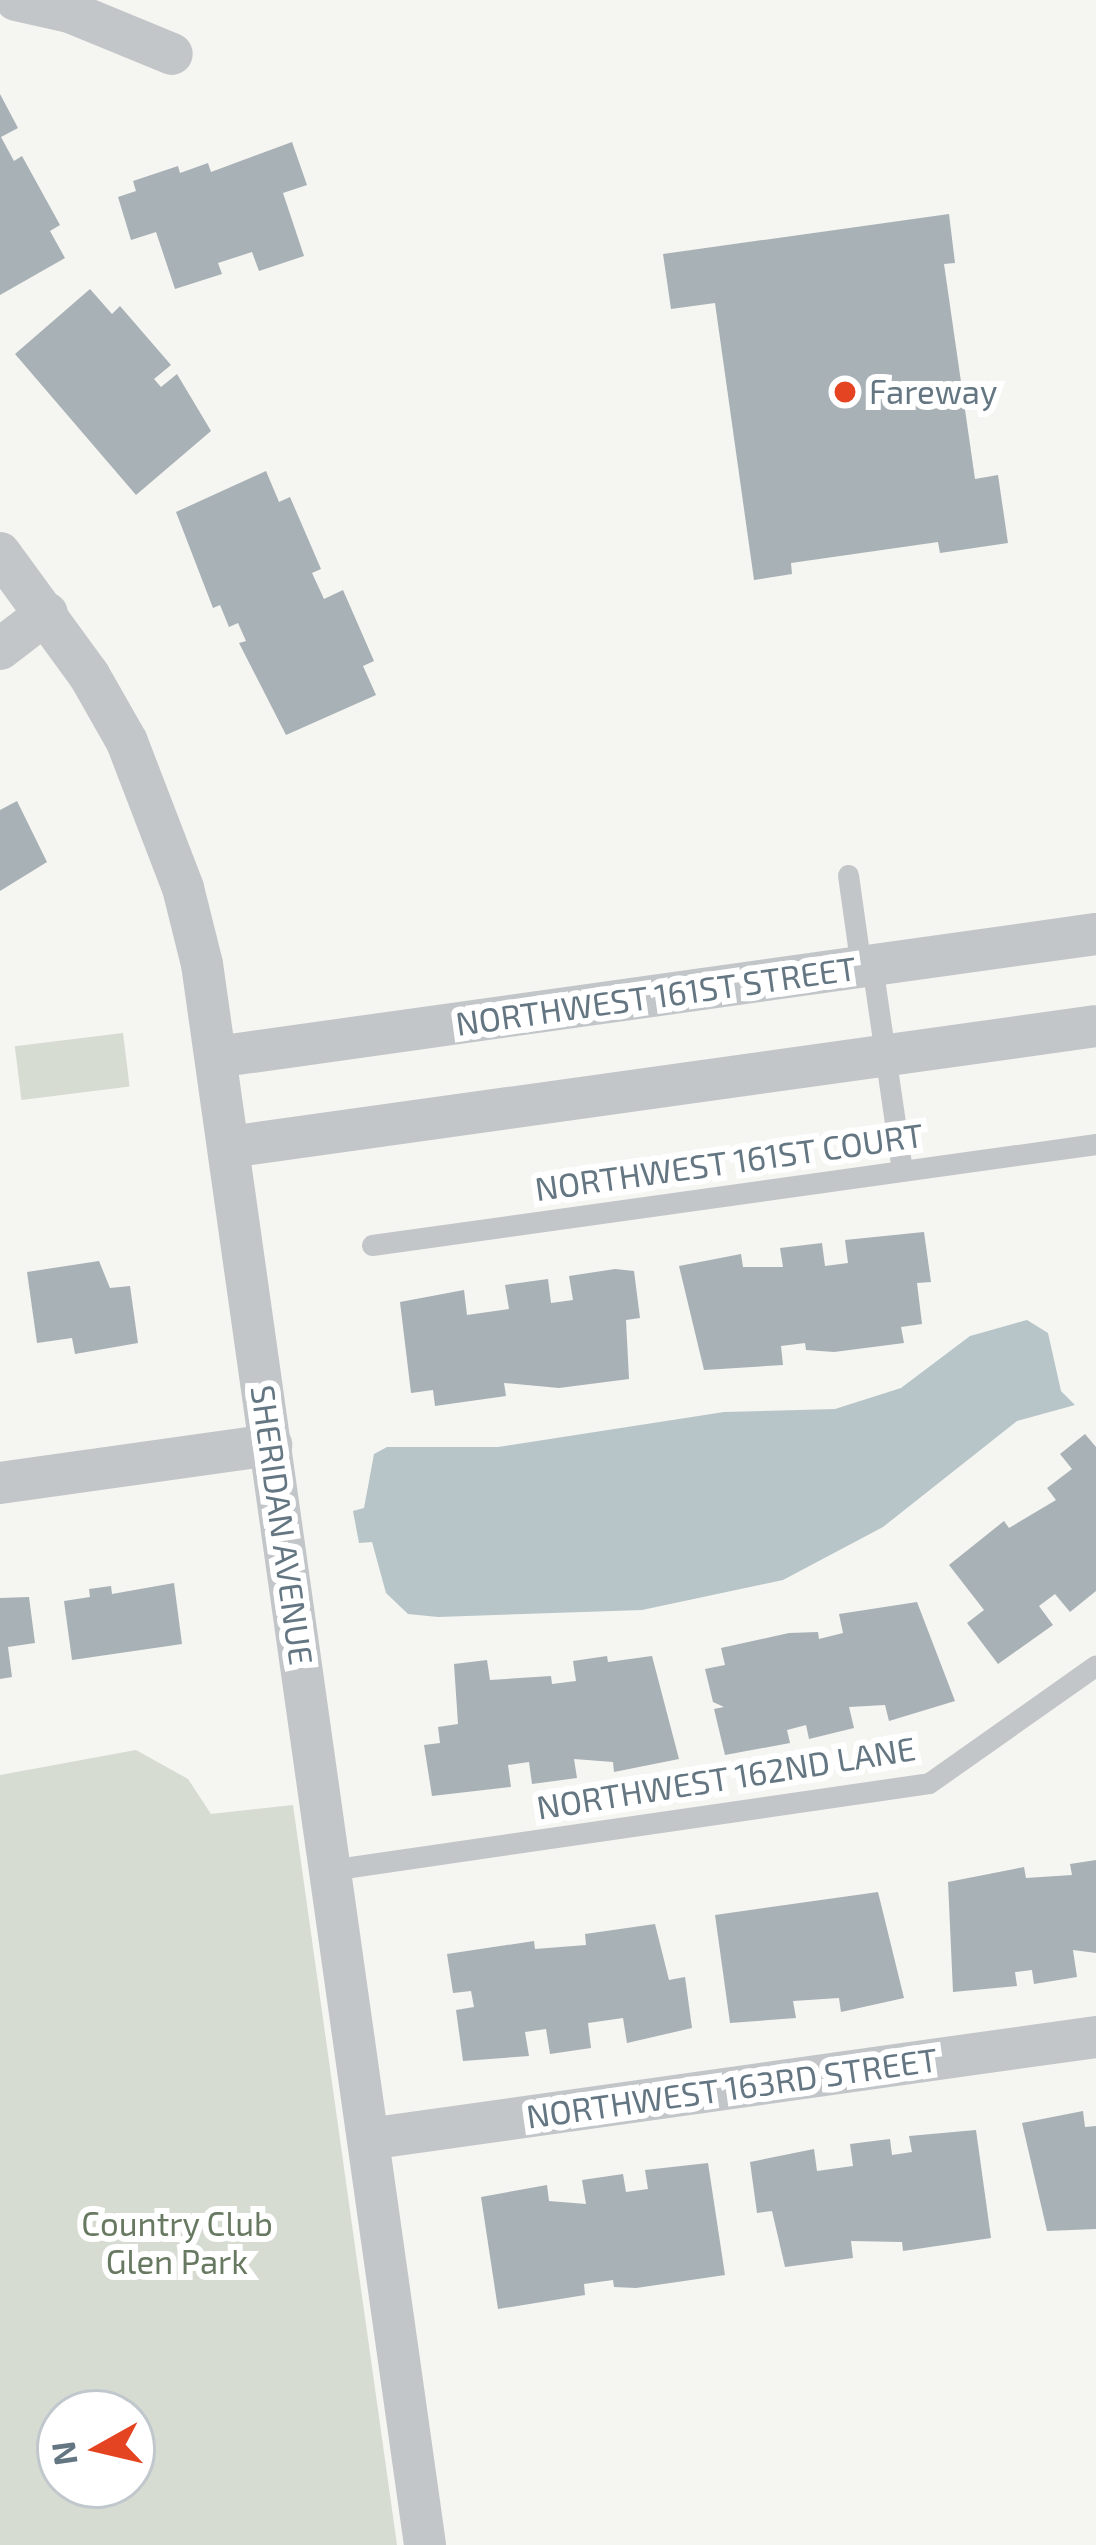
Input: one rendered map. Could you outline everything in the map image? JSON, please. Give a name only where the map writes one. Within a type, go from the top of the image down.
[{"type":"street","points":[[16,0],[70,12],[172,54]]},
{"type":"street","name":"SHERIDAN AVENUE","points":[[0,553],[46,613],[127,742],[158,814],[197,945],[425,2545]]},
{"type":"street","points":[[0,649],[46,613]]},
{"type":"street","name":"NORTHWEST 161ST STREET","points":[[216,1057],[1096,934]]},
{"type":"street","points":[[229,1147],[1096,1026]]},
{"type":"street","points":[[0,1483],[271,1445]]},
{"type":"street","name":"NORTHWEST 163RD STREET","points":[[368,2139],[1096,2037]]},
{"type":"lane","points":[[848,875],[885,1055],[902,1171]]},
{"type":"lane","name":"NORTHWEST 161ST COURT","points":[[372,1245],[1096,1144]]},
{"type":"lane","name":"NORTHWEST 162ND LANE","points":[[330,1870],[929,1783],[1096,1665]]},
{"type":"green space","points":[[123,1033],[130,1087],[21,1100],[15,1046]]},
{"type":"green space","name":"Country Club Glen Park","points":[[136,1750],[188,1779],[211,1814],[293,1805],[397,2545],[0,2545],[0,1775]]},
{"type":"shaded area","points":[[1027,1320],[1048,1333],[1061,1391],[1075,1405],[1017,1421],[883,1527],[783,1580],[642,1610],[438,1617],[408,1614],[386,1593],[372,1542],[359,1543],[353,1511],[364,1508],[374,1454],[387,1447],[498,1447],[724,1412],[835,1409],[901,1388],[970,1336]]},
{"type":"building","points":[[0,94],[18,128],[1,137],[14,161],[22,156],[60,225],[50,231],[65,258],[0,295]]},
{"type":"building","points":[[292,142],[307,185],[283,193],[304,256],[259,271],[252,252],[218,263],[222,274],[175,289],[156,232],[131,240],[118,197],[136,191],[133,181],[178,166],[180,173],[208,163],[211,172]]},
{"type":"building","name":"Fareway","points":[[949,214],[955,263],[944,264],[975,479],[998,475],[1008,543],[940,553],[938,542],[791,563],[792,574],[754,580],[715,303],[671,309],[663,254]]},
{"type":"building","points":[[90,289],[112,314],[120,306],[171,365],[154,379],[161,387],[177,374],[211,431],[136,495],[15,354]]},
{"type":"building","points":[[266,471],[279,502],[290,497],[321,569],[312,573],[324,599],[343,590],[374,661],[363,666],[376,695],[286,735],[239,643],[246,641],[238,623],[229,627],[220,605],[213,608],[176,512]]},
{"type":"building","points":[[17,801],[47,862],[0,891],[0,810]]},
{"type":"building","points":[[924,1232],[931,1282],[917,1283],[922,1324],[901,1327],[904,1343],[834,1352],[806,1350],[805,1343],[781,1346],[783,1365],[704,1370],[679,1266],[741,1254],[743,1267],[783,1267],[780,1248],[822,1243],[825,1266],[848,1263],[845,1240]]},
{"type":"building","points":[[99,1261],[110,1288],[130,1286],[138,1343],[75,1354],[72,1338],[37,1343],[27,1272]]},
{"type":"building","points":[[634,1271],[640,1318],[626,1320],[629,1379],[559,1388],[504,1383],[506,1396],[435,1406],[433,1390],[411,1393],[400,1302],[464,1290],[467,1315],[509,1309],[505,1285],[548,1279],[551,1303],[573,1300],[569,1276]]},
{"type":"building","points":[[1085,1434],[1096,1447],[1096,1591],[1070,1612],[1055,1594],[1039,1606],[1053,1625],[998,1664],[967,1623],[984,1610],[949,1565],[1004,1521],[1009,1528],[1056,1500],[1047,1488],[1072,1469],[1060,1454]]},
{"type":"building","points":[[174,1583],[182,1644],[72,1660],[64,1601],[90,1597],[89,1589],[111,1586],[112,1594]]},
{"type":"building","points":[[29,1597],[35,1643],[8,1647],[12,1677],[0,1679],[0,1598]]},
{"type":"building","points":[[917,1602],[955,1701],[889,1721],[885,1705],[849,1707],[854,1728],[809,1739],[806,1725],[787,1730],[790,1743],[725,1755],[714,1709],[724,1707],[713,1702],[705,1669],[725,1665],[721,1648],[789,1633],[818,1632],[819,1639],[843,1633],[839,1614]]},
{"type":"building","points":[[607,1656],[608,1662],[652,1656],[679,1759],[614,1772],[613,1762],[574,1759],[577,1778],[532,1784],[529,1762],[508,1765],[511,1787],[432,1796],[424,1745],[440,1743],[438,1727],[458,1724],[454,1664],[487,1660],[490,1680],[551,1676],[552,1684],[576,1681],[573,1661]]},
{"type":"building","points":[[1096,1860],[1096,1953],[1073,1950],[1077,1977],[1034,1984],[1032,1970],[1015,1972],[1017,1986],[953,1992],[948,1882],[1024,1867],[1026,1878],[1072,1875],[1070,1864]]},
{"type":"building","points":[[878,1892],[904,1998],[841,2012],[839,1998],[793,2001],[796,2018],[730,2023],[715,1915]]},
{"type":"building","points":[[655,1924],[669,1980],[685,1977],[692,2028],[627,2043],[623,2018],[588,2023],[591,2048],[550,2054],[546,2029],[525,2032],[529,2056],[463,2061],[456,2010],[474,2007],[471,1991],[453,1993],[447,1954],[534,1941],[535,1949],[586,1945],[585,1934]]},
{"type":"building","points":[[1083,2111],[1085,2127],[1096,2126],[1096,2229],[1047,2231],[1022,2123]]},
{"type":"building","points":[[976,2130],[991,2238],[903,2251],[902,2242],[851,2241],[853,2258],[785,2267],[772,2211],[757,2213],[750,2162],[814,2149],[817,2171],[853,2166],[850,2144],[890,2139],[892,2155],[912,2152],[909,2136]]},
{"type":"building","points":[[708,2163],[725,2275],[636,2288],[614,2287],[613,2280],[584,2284],[585,2295],[498,2309],[481,2197],[547,2185],[549,2201],[586,2204],[582,2180],[623,2174],[626,2192],[648,2189],[645,2170]]},
{"type":"place","name":"Fareway","points":[[845,392]]}]
